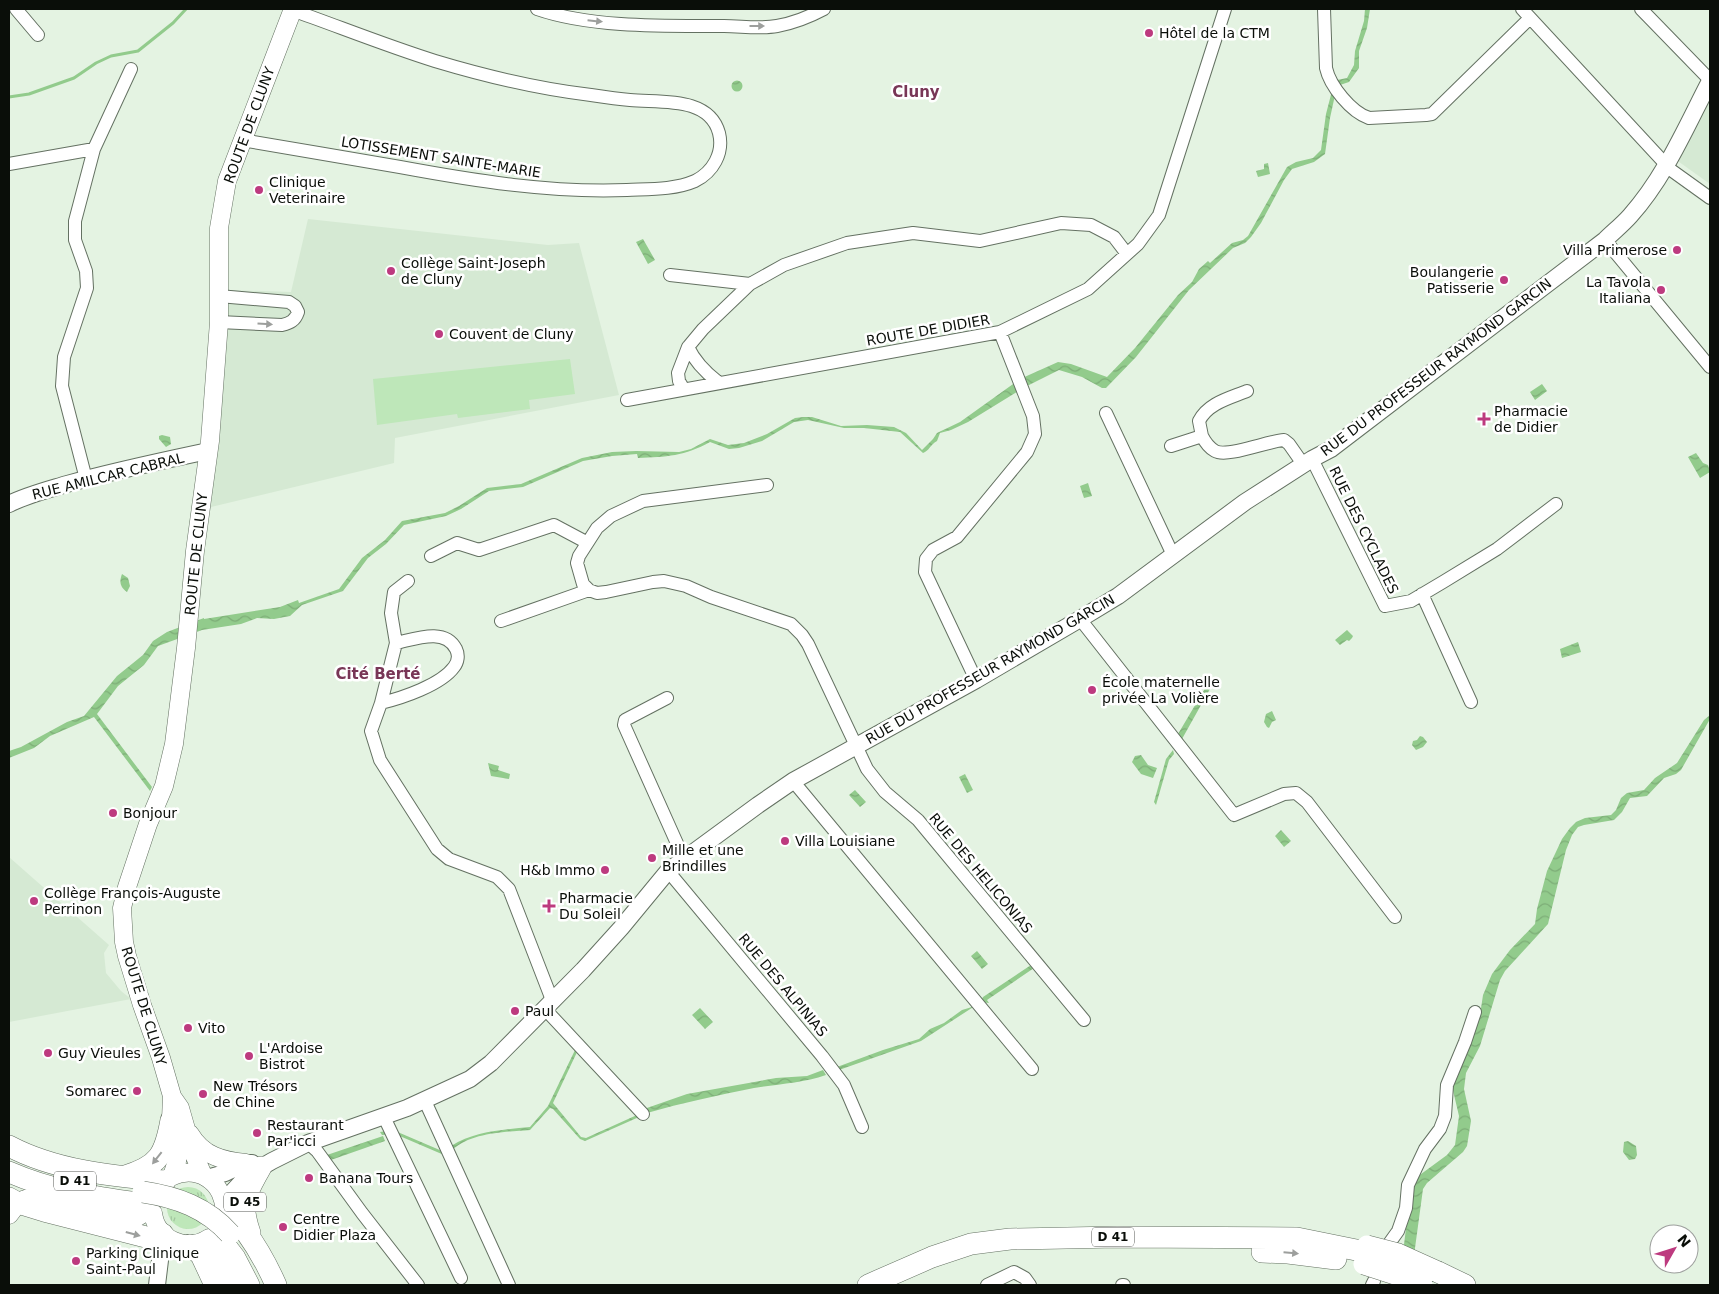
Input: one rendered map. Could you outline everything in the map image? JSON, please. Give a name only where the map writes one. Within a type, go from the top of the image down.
[{"type":"highway","points":[[122,1177],[151,1166],[160,1156],[178,1124]]},
{"type":"highway","points":[[9,1146],[60,1166],[122,1177],[154,1195]]},
{"type":"highway","name":"D 41","points":[[9,1159],[27,1168],[60,1178],[154,1195],[177,1212],[211,1231],[216,1228]]},
{"type":"highway","name":"D 45","points":[[253,1240],[244,1215],[245,1201],[260,1164]]},
{"type":"highway","name":"D 41","points":[[9,1172],[30,1181],[64,1191],[154,1195]]},
{"type":"highway","points":[[11,1208],[44,1211],[146,1237],[166,1236]]},
{"type":"highway","points":[[212,1278],[201,1255],[216,1228],[236,1219],[253,1240],[276,1285]]},
{"type":"highway","name":"D 41","points":[[216,1228],[249,1285]]},
{"type":"highway","name":"D 41","points":[[216,1228],[241,1246],[262,1285]]},
{"type":"highway","name":"D 41","points":[[868,1285],[932,1257],[971,1244],[1010,1239],[1117,1237],[1297,1238],[1367,1267]]},
{"type":"highway","name":"D 41","points":[[898,1285],[966,1257],[1022,1249],[1257,1251],[1314,1256],[1367,1267],[1395,1261],[1435,1280]]},
{"type":"highway","points":[[1367,1267],[1404,1285]]},
{"type":"highway","points":[[1435,1280],[1465,1285]]},
{"type":"main road","name":"ROUTE DE CLUNY","points":[[154,1195],[177,1162],[178,1124],[161,1058],[127,956],[124,942],[122,908],[148,824],[164,786],[174,744],[208,451],[219,322],[219,228],[221,209],[227,181],[293,9]]},
{"type":"main road","name":"ROUTE DE CLUNY","points":[[178,1124],[205,1177],[215,1184],[220,1192],[216,1228],[226,1268],[234,1285]]},
{"type":"main road","points":[[178,1124],[200,1148],[213,1157],[229,1162],[260,1164]]},
{"type":"main road","points":[[11,1208],[29,1198],[41,1197],[136,1218],[154,1195],[182,1173],[192,1173],[205,1177]]},
{"type":"main road","points":[[154,1195],[157,1226],[166,1236],[179,1243],[216,1228]]},
{"type":"street","points":[[16,9],[38,35]]},
{"type":"street","name":"LOTISSEMENT SAINTE-MARIE","points":[[242,140],[460,178],[531,188],[578,191],[666,188],[695,181],[711,169],[719,154],[719,134],[716,125],[710,115],[700,109],[678,103],[630,100],[572,93],[513,81],[434,61],[293,9]]},
{"type":"street","points":[[543,10],[587,20],[618,23],[668,26],[776,26],[806,18],[824,9]]},
{"type":"street","name":"ROUTE DE DIDIER","points":[[627,400],[683,388],[1000,332],[1088,289],[1138,244],[1160,215],[1225,9]]},
{"type":"street","points":[[1324,9],[1328,78],[1354,110],[1369,118],[1432,114],[1526,14],[1666,165],[1710,198]]},
{"type":"street","points":[[1641,9],[1710,80]]},
{"type":"street","points":[[86,479],[62,386],[64,357],[87,288],[86,271],[75,240],[75,221],[94,149],[131,68]]},
{"type":"street","name":"RUE DU PROFESSEUR RAYMOND GARCIN","points":[[205,1177],[260,1164],[308,1144],[388,1127],[424,1101],[470,1079],[490,1063],[583,970],[668,871],[684,859],[793,781],[976,680],[1118,596],[1245,502],[1307,461],[1332,449],[1605,240],[1630,216],[1666,165],[1710,80]]},
{"type":"street","points":[[9,164],[94,149]]},
{"type":"street","points":[[683,388],[679,381],[678,373],[688,347],[703,329],[750,284],[784,265],[847,243],[913,233],[980,240],[1061,223],[1091,226],[1114,237],[1127,254]]},
{"type":"street","points":[[1605,240],[1710,367]]},
{"type":"street","points":[[670,275],[750,284]]},
{"type":"street","points":[[219,296],[289,302],[295,306],[298,312],[296,319],[291,323],[282,325],[219,322]]},
{"type":"street","points":[[976,680],[925,572],[926,559],[933,550],[957,537],[1027,452],[1035,434],[1033,416],[1000,332]]},
{"type":"street","points":[[688,347],[702,369],[718,382]]},
{"type":"street","points":[[1247,391],[1217,403],[1207,410],[1199,421],[1202,436],[1207,445],[1216,452],[1227,453],[1284,440],[1307,461]]},
{"type":"street","points":[[1106,412],[1173,555]]},
{"type":"street","points":[[1171,446],[1202,436]]},
{"type":"street","name":"RUE AMILCAR CABRAL","points":[[9,504],[86,479],[208,451]]},
{"type":"street","name":"RUE DES CYCLADES","points":[[1307,461],[1385,606],[1411,601],[1498,549],[1556,504]]},
{"type":"street","points":[[501,621],[589,590],[583,584],[577,563],[586,542],[610,516],[643,501],[767,485]]},
{"type":"street","points":[[431,556],[457,543],[479,550],[554,525],[586,542]]},
{"type":"street","points":[[408,581],[394,592],[391,613],[396,643],[381,703],[371,731],[380,760],[438,849],[449,859],[497,877],[509,888],[548,1004],[643,1114]]},
{"type":"street","name":"RUE DES HELICONIAS","points":[[589,590],[606,592],[664,581],[686,586],[711,597],[791,624],[808,644],[867,770],[885,792],[918,820],[1084,1020]]},
{"type":"street","name":"RUE DES CYCLADES","points":[[1422,594],[1471,702]]},
{"type":"street","points":[[1080,620],[1234,815],[1284,794],[1296,793],[1307,802],[1396,917]]},
{"type":"street","points":[[381,703],[396,700],[433,683],[449,672],[458,660],[458,652],[449,639],[431,636],[396,643]]},
{"type":"street","points":[[667,698],[625,720],[624,725],[684,859]]},
{"type":"street","points":[[793,781],[1032,1069]]},
{"type":"street","name":"RUE DES ALPINIAS","points":[[668,871],[844,1085],[862,1127]]},
{"type":"street","points":[[1388,1245],[1398,1231],[1406,1208],[1408,1185],[1425,1149],[1440,1129],[1445,1116],[1447,1085],[1475,1012]]},
{"type":"street","points":[[424,1101],[509,1285]]},
{"type":"street","points":[[388,1127],[461,1278]]},
{"type":"street","points":[[308,1144],[317,1151],[418,1285]]},
{"type":"street","name":"RUE DU PROFESSEUR RAYMOND GARCIN","points":[[216,1228],[248,1175],[260,1164]]},
{"type":"street","points":[[157,1285],[161,1252],[166,1236]]},
{"type":"street","points":[[987,1285],[1014,1272],[1025,1278],[1030,1285]]},
{"type":"shaded area","points":[[1710,96],[1710,184],[1675,159]]},
{"type":"shaded area","points":[[308,219],[548,245],[579,243],[619,395],[395,438],[394,463],[211,507],[228,290],[291,292]]},
{"type":"shaded area","name":"Collège François-Auguste Perrinon","points":[[9,857],[109,945],[104,953],[106,973],[121,991],[131,999],[9,1022]]},
{"type":"green space","points":[[570,359],[575,394],[529,400],[530,409],[458,418],[457,414],[377,425],[373,379]]},
{"type":"green space","points":[[192,1187],[200,1190],[206,1196],[209,1208],[206,1220],[200,1226],[184,1229],[176,1226],[170,1220],[167,1204],[170,1196],[176,1190]]},
{"type":"water","points":[[1365,9],[1370,9],[1367,28],[1359,51],[1359,68],[1349,82],[1337,86],[1325,154],[1314,162],[1292,169],[1251,237],[1245,243],[1233,248],[1189,290],[1136,357],[1106,388],[1102,388],[1082,377],[1059,370],[1025,387],[968,422],[940,433],[937,441],[923,453],[900,432],[844,428],[808,420],[794,422],[762,441],[739,448],[729,449],[710,442],[684,453],[666,456],[638,458],[637,454],[612,456],[583,461],[523,487],[489,491],[446,516],[404,525],[386,544],[368,558],[343,591],[302,605],[290,616],[274,619],[257,618],[241,624],[202,630],[158,646],[144,665],[118,686],[97,714],[152,787],[150,791],[94,717],[50,736],[34,748],[9,758],[9,751],[21,747],[67,722],[84,716],[117,676],[143,655],[153,641],[167,632],[204,618],[280,607],[298,600],[299,603],[339,589],[362,558],[385,540],[402,521],[445,513],[487,488],[521,484],[582,458],[612,452],[679,452],[691,449],[710,439],[728,445],[744,443],[767,434],[795,418],[803,417],[812,417],[841,426],[894,427],[906,433],[922,450],[937,433],[960,422],[1020,379],[1058,362],[1071,364],[1107,377],[1135,348],[1178,295],[1192,282],[1199,269],[1208,261],[1210,263],[1232,243],[1243,240],[1248,236],[1287,167],[1296,162],[1313,158],[1321,150],[1326,114],[1334,83],[1337,80],[1347,78],[1354,65],[1355,51],[1364,21]]},
{"type":"water","points":[[735,81],[739,81],[742,86],[741,90],[735,91],[732,88],[732,84]]},
{"type":"water","points":[[1268,163],[1270,174],[1258,177],[1256,171],[1264,169],[1264,164]]},
{"type":"water","points":[[643,239],[655,260],[648,264],[636,242]]},
{"type":"water","points":[[1542,384],[1547,391],[1535,400],[1530,392]]},
{"type":"water","points":[[159,436],[170,437],[171,444],[166,447],[159,439]]},
{"type":"water","points":[[1696,453],[1703,463],[1708,465],[1710,472],[1700,478],[1688,457]]},
{"type":"water","points":[[1088,483],[1092,496],[1084,498],[1080,486]]},
{"type":"water","points":[[122,574],[128,578],[130,586],[127,592],[121,584]]},
{"type":"water","points":[[1347,630],[1353,636],[1349,641],[1347,640],[1340,645],[1335,640]]},
{"type":"water","points":[[1578,642],[1581,652],[1562,658],[1560,649]]},
{"type":"water","points":[[1207,685],[1210,689],[1182,739],[1178,734]]},
{"type":"water","points":[[1272,711],[1276,720],[1272,722],[1269,728],[1264,722],[1266,714]]},
{"type":"water","points":[[1710,715],[1710,719],[1681,770],[1664,778],[1647,796],[1630,798],[1622,812],[1614,820],[1578,827],[1572,835],[1566,850],[1548,924],[1505,971],[1500,980],[1480,1046],[1466,1073],[1464,1089],[1471,1121],[1467,1146],[1423,1189],[1410,1285],[1399,1285],[1411,1188],[1417,1177],[1447,1155],[1455,1145],[1459,1116],[1451,1082],[1480,1015],[1483,995],[1492,974],[1510,950],[1535,924],[1547,871],[1562,839],[1576,822],[1585,818],[1611,815],[1616,810],[1621,798],[1627,793],[1644,790],[1655,778],[1677,763],[1704,720]]},
{"type":"water","points":[[1420,736],[1427,742],[1423,747],[1416,750],[1412,745],[1413,741],[1417,740]]},
{"type":"water","points":[[1173,750],[1174,754],[1169,760],[1156,805],[1154,802],[1166,759]]},
{"type":"water","points":[[1141,755],[1148,765],[1157,768],[1153,778],[1141,774],[1132,762],[1135,756]]},
{"type":"water","points":[[488,763],[499,766],[498,770],[510,774],[509,779],[491,776]]},
{"type":"water","points":[[965,774],[973,790],[967,793],[959,777]]},
{"type":"water","points":[[855,790],[866,802],[860,807],[849,795]]},
{"type":"water","points":[[1281,830],[1291,841],[1284,847],[1275,836]]},
{"type":"water","points":[[977,951],[988,964],[982,969],[971,956]]},
{"type":"water","points":[[1031,965],[1034,968],[987,1000],[989,1003],[981,1002],[921,1041],[839,1070],[837,1067],[919,1039],[930,1029],[944,1023],[962,1010],[972,1007],[981,1001],[983,997]]},
{"type":"water","points":[[700,1008],[713,1022],[705,1029],[692,1015]]},
{"type":"water","points":[[576,1048],[578,1050],[553,1103],[581,1137],[586,1138],[637,1115],[639,1117],[585,1141],[580,1139],[550,1108],[530,1130],[500,1132],[479,1136],[460,1144],[452,1150],[451,1146],[479,1134],[530,1127],[548,1106]]},
{"type":"water","points":[[823,1070],[826,1075],[808,1080],[754,1088],[647,1113],[644,1109],[687,1094],[776,1078],[807,1076]]},
{"type":"water","points":[[393,1130],[442,1151],[444,1155],[395,1134],[382,1135],[380,1132]]},
{"type":"water","points":[[383,1136],[385,1141],[328,1161],[324,1156]]},
{"type":"water","points":[[1628,1141],[1636,1146],[1637,1155],[1635,1159],[1629,1160],[1623,1152],[1624,1142]]},
{"type":"waterway","points":[[9,97],[29,94],[74,78],[96,63],[111,56],[138,51],[173,23],[186,9]]},
{"type":"place","name":"Hôtel de la CTM","points":[[1149,33]]},
{"type":"place","name":"Clinique Veterinaire","points":[[259,190]]},
{"type":"place","name":"Villa Primerose","points":[[1677,250]]},
{"type":"place","name":"Collège Saint-Joseph de Cluny","points":[[391,271]]},
{"type":"place","name":"Boulangerie Patisserie","points":[[1504,280]]},
{"type":"place","name":"La Tavola Italiana","points":[[1661,290]]},
{"type":"place","name":"Couvent de Cluny","points":[[439,334]]},
{"type":"place","name":"Pharmacie de Didier","points":[[1484,419]]},
{"type":"place","name":"École maternelle privée La Volière","points":[[1092,690]]},
{"type":"place","name":"Bonjour","points":[[113,813]]},
{"type":"place","name":"Villa Louisiane","points":[[785,841]]},
{"type":"place","name":"Mille et une Brindilles","points":[[652,858]]},
{"type":"place","name":"H&b Immo","points":[[605,870]]},
{"type":"place","name":"Collège François-Auguste Perrinon","points":[[34,901]]},
{"type":"place","name":"Pharmacie Du Soleil","points":[[549,906]]},
{"type":"place","name":"Paul","points":[[515,1011]]},
{"type":"place","name":"Vito","points":[[188,1028]]},
{"type":"place","name":"Guy Vieules","points":[[48,1053]]},
{"type":"place","name":"L'Ardoise Bistrot","points":[[249,1056]]},
{"type":"place","name":"Somarec","points":[[137,1091]]},
{"type":"place","name":"New Trésors de Chine","points":[[203,1094]]},
{"type":"place","name":"Restaurant Par'icci","points":[[257,1133]]},
{"type":"place","name":"Banana Tours","points":[[309,1178]]},
{"type":"place","name":"Centre Didier Plaza","points":[[283,1227]]},
{"type":"place","name":"Parking Clinique Saint-Paul","points":[[76,1261]]},
{"type":"district","name":"Cluny","points":[[916,92]]},
{"type":"district","name":"Cité Berté","points":[[378,674]]}]
